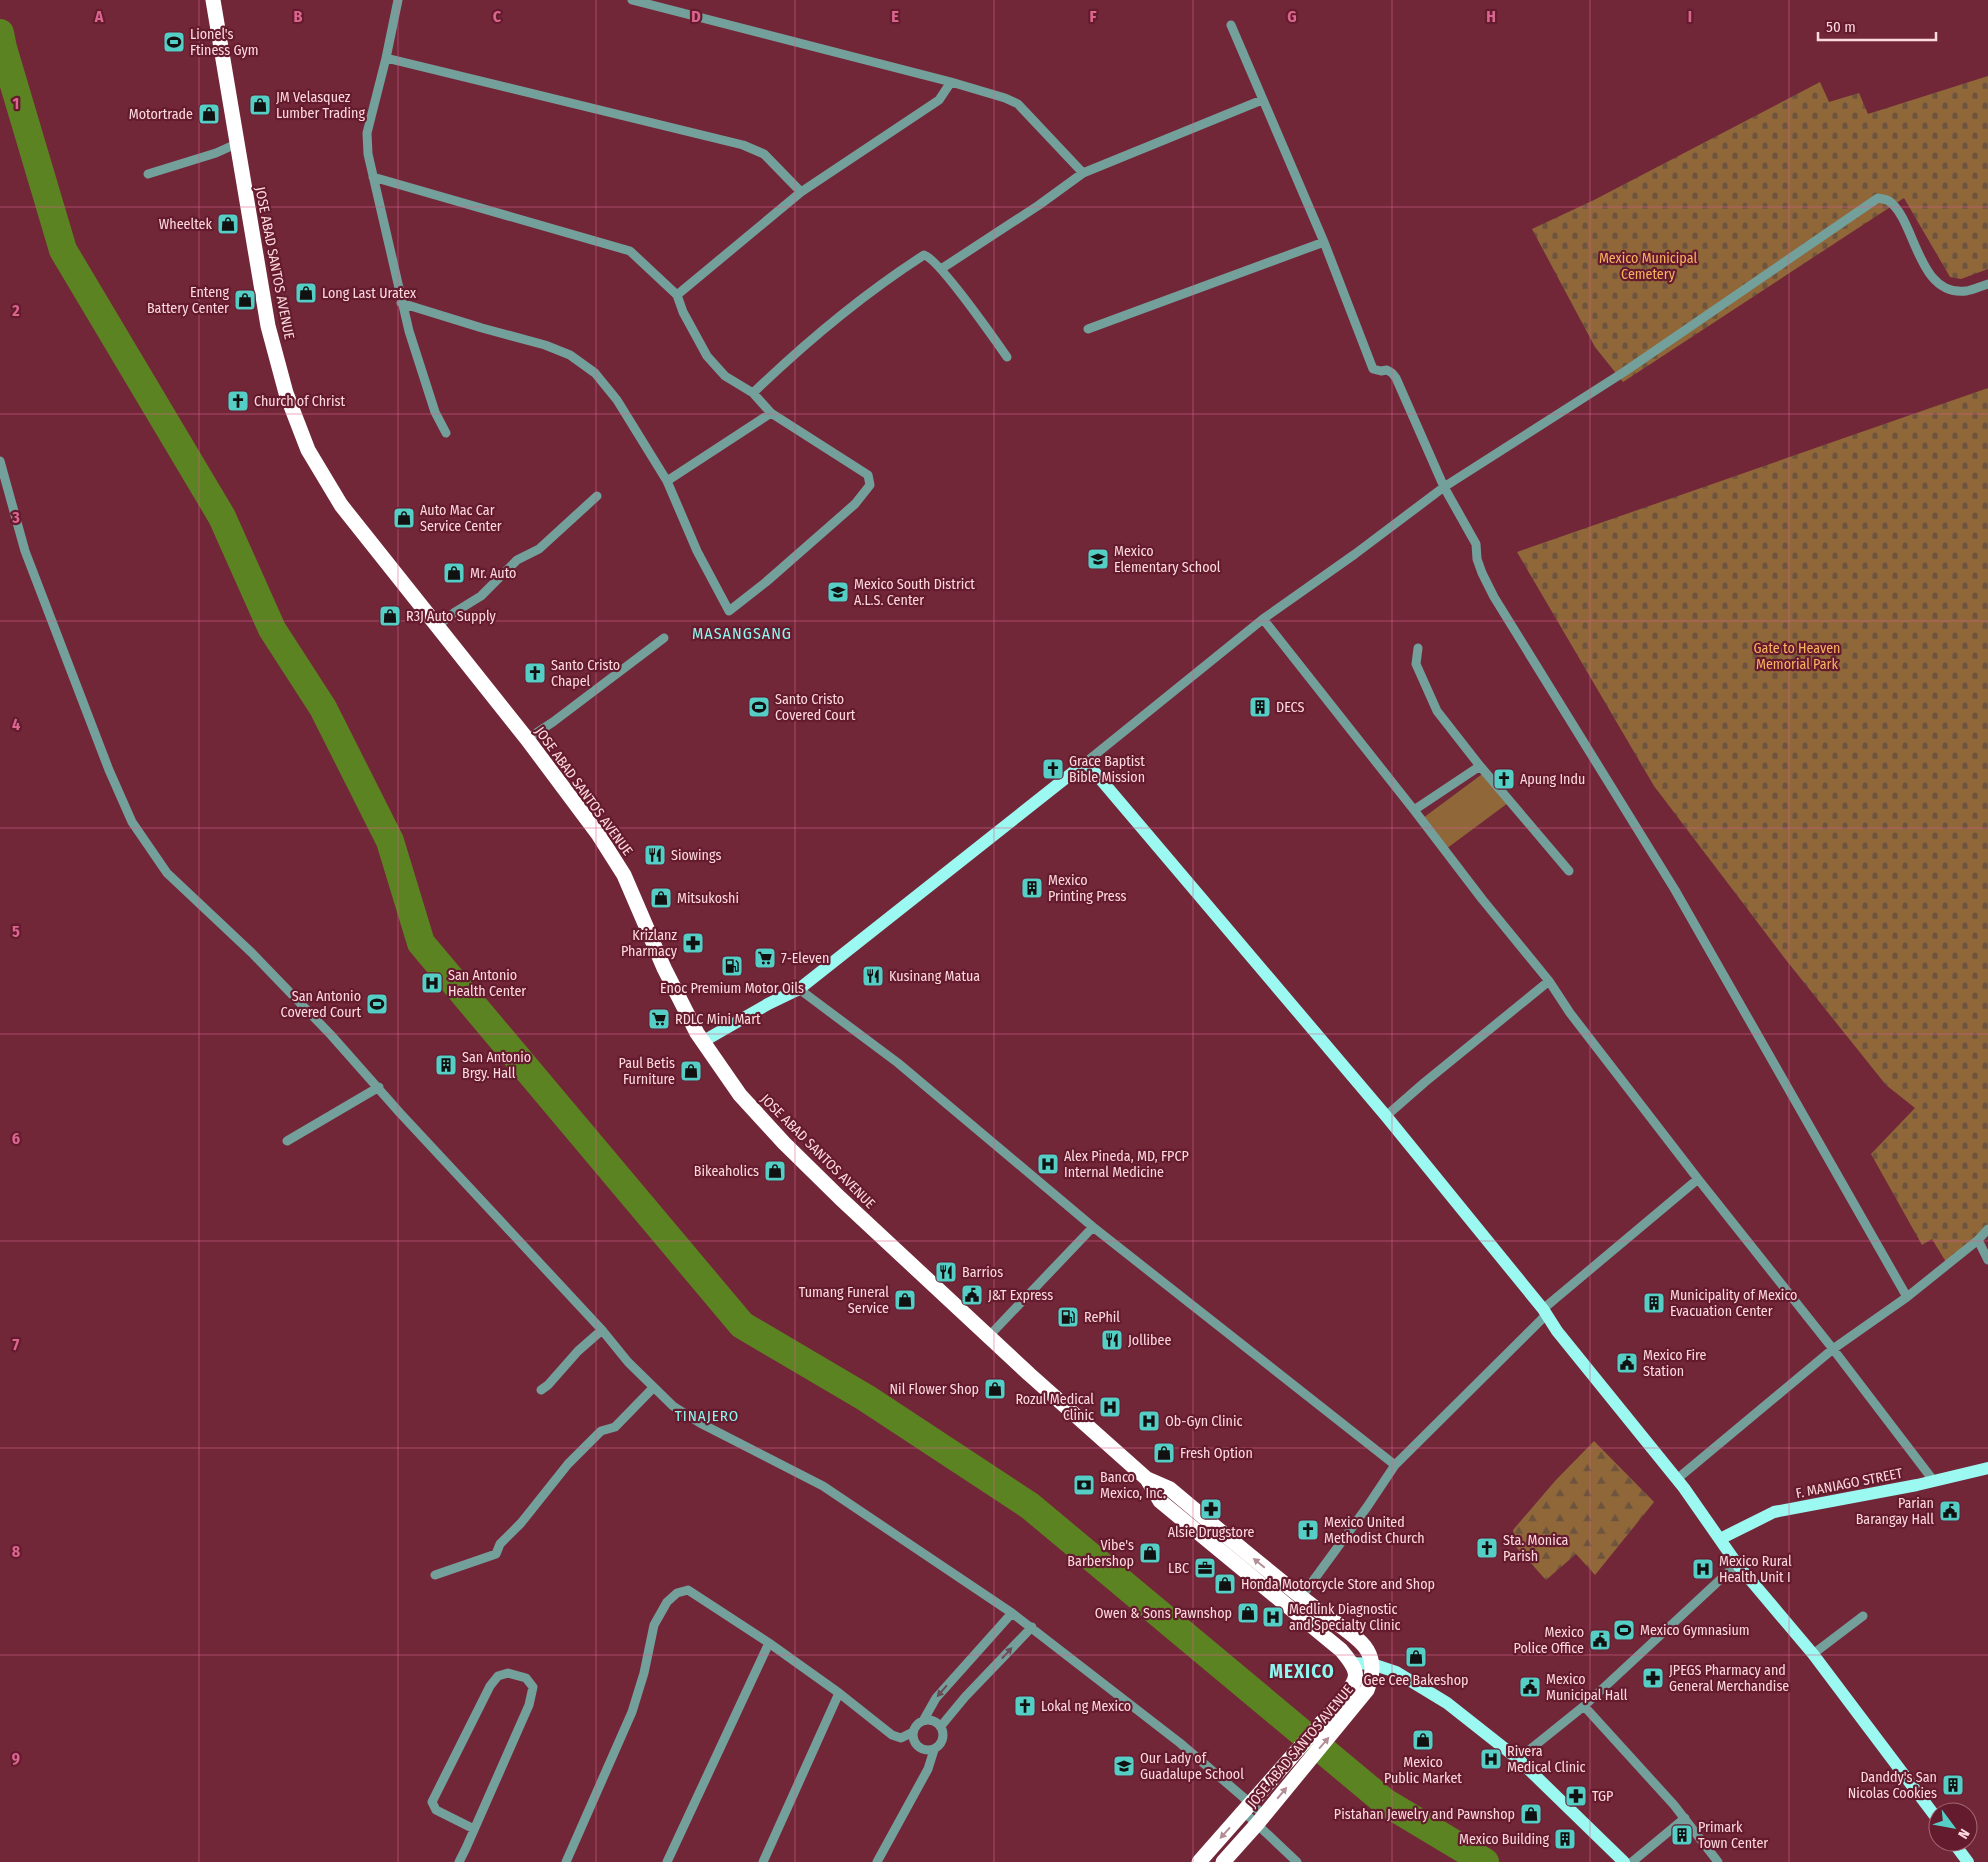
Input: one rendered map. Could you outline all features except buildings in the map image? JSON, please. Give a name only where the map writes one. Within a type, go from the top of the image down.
[{"type":"highway","name":"JOSE ABAD SANTOS AVENUE","points":[[213,0],[268,326],[286,392],[308,450],[341,505],[436,627],[527,739],[598,834],[617,863],[673,986],[702,1042],[740,1095],[784,1143],[840,1198],[1036,1380],[1147,1479],[1160,1501],[1341,1650],[1353,1663],[1356,1672],[1354,1682],[1342,1710],[1301,1770],[1223,1862]]},
{"type":"highway","name":"JOSE ABAD SANTOS AVENUE","points":[[1147,1479],[1170,1489],[1358,1640],[1368,1651],[1372,1664],[1373,1677],[1367,1690],[1289,1758],[1200,1862]]},
{"type":"main road","points":[[702,1042],[768,1004],[799,989],[1086,762],[1386,1116],[1545,1312],[1567,1344],[1677,1479],[1737,1564],[1813,1654],[1928,1807]]},
{"type":"main road","name":"F. MANIAGO STREET","points":[[1720,1539],[1774,1512],[1917,1485],[1988,1468]]},
{"type":"main road","points":[[1353,1663],[1372,1664],[1396,1672],[1447,1703],[1518,1760],[1624,1862]]},
{"type":"street","points":[[398,0],[386,58],[366,133],[368,154],[408,331],[435,412],[446,433]]},
{"type":"street","points":[[632,0],[951,82],[1005,98],[1018,104],[1082,173]]},
{"type":"street","points":[[1232,25],[1262,100],[1324,242],[1373,369],[1387,370],[1396,378],[1444,487],[1476,544],[1480,566],[1494,597],[1675,890],[1907,1297]]},
{"type":"street","points":[[386,58],[743,145],[764,154],[801,192]]},
{"type":"street","points":[[677,295],[801,192],[939,100],[951,82]]},
{"type":"street","points":[[941,269],[1039,205],[1082,173],[1262,100]]},
{"type":"street","points":[[148,174],[236,144]]},
{"type":"street","points":[[373,177],[630,251],[677,295],[683,312],[707,356],[725,376],[753,393],[770,413],[868,475],[870,485],[855,504],[766,582],[729,611],[697,552],[667,481],[617,400],[595,373],[570,355],[545,345],[402,303]]},
{"type":"street","points":[[1086,762],[1263,619],[1355,554],[1444,487],[1624,372],[1878,198],[1888,199],[1897,208],[1923,262],[1936,281],[1948,289],[1965,291],[1988,284]]},
{"type":"street","points":[[1088,329],[1324,242]]},
{"type":"street","points":[[753,393],[809,340],[924,255],[929,256],[941,269],[979,316],[1007,357]]},
{"type":"street","points":[[667,481],[770,413]]},
{"type":"street","points":[[0,461],[25,551],[108,770],[132,822],[167,873],[252,952],[602,1330],[628,1362],[673,1406],[700,1424],[823,1486],[1032,1627],[1180,1743],[1260,1820],[1297,1862]]},
{"type":"street","points":[[436,627],[455,612],[481,596],[517,560],[539,548],[597,496]]},
{"type":"street","points":[[1263,619],[1549,982],[1570,1013],[1698,1179],[1833,1348],[1933,1480]]},
{"type":"street","points":[[527,739],[554,722],[664,638]]},
{"type":"street","points":[[1418,648],[1416,664],[1437,711],[1480,766],[1569,871]]},
{"type":"street","points":[[1414,810],[1480,766]]},
{"type":"street","points":[[1386,1116],[1549,982]]},
{"type":"street","points":[[799,989],[898,1063],[1093,1227],[1395,1465]]},
{"type":"street","points":[[287,1141],[379,1087]]},
{"type":"street","points":[[1302,1596],[1395,1465],[1545,1312],[1698,1179]]},
{"type":"street","points":[[989,1336],[1093,1227]]},
{"type":"street","points":[[1677,1479],[1833,1348],[1907,1297],[1988,1230]]},
{"type":"street","points":[[1978,1240],[1988,1260]]},
{"type":"street","points":[[541,1390],[548,1385],[578,1351],[602,1330]]},
{"type":"street","points":[[435,1575],[496,1554],[500,1544],[521,1523],[568,1464],[601,1431],[615,1427],[653,1388]]},
{"type":"street","points":[[1518,1760],[1584,1706],[1737,1564]]},
{"type":"street","points":[[566,1862],[632,1712],[644,1673],[654,1625],[667,1602],[678,1593],[688,1590],[769,1643],[839,1693],[892,1735],[901,1738],[913,1732]]},
{"type":"street","points":[[934,1750],[918,1747],[914,1740],[913,1732],[916,1725],[923,1720],[936,1698],[1012,1613]]},
{"type":"street","points":[[1813,1654],[1863,1616]]},
{"type":"street","points":[[941,1726],[953,1710],[1032,1627]]},
{"type":"street","points":[[667,1862],[769,1643]]},
{"type":"street","points":[[459,1862],[474,1829],[529,1705],[532,1687],[526,1678],[508,1673],[498,1676],[490,1686],[432,1802],[436,1810],[474,1829]]},
{"type":"street","points":[[763,1862],[839,1693]]},
{"type":"street","points":[[1584,1706],[1685,1818],[1718,1862]]},
{"type":"street","points":[[877,1862],[928,1769],[934,1750],[943,1740],[941,1726],[930,1720],[923,1720]]},
{"type":"street","points":[[1632,1862],[1685,1818]]},
{"type":"green space","name":"Mexico Municipal Cemetery","points":[[1988,76],[1988,269],[1961,279],[1950,277],[1904,198],[1623,382],[1595,347],[1532,229],[1594,200],[1820,82],[1829,102],[1859,93],[1868,114]]},
{"type":"green space","name":"Gate to Heaven Memorial Park","points":[[1988,388],[1988,1227],[1946,1262],[1932,1239],[1922,1245],[1871,1154],[1915,1108],[1886,1085],[1786,960],[1654,786],[1517,552]]},
{"type":"green space","points":[[1485,772],[1508,803],[1446,849],[1423,818]]},
{"type":"green space","points":[[1594,1441],[1654,1502],[1595,1575],[1576,1554],[1546,1580],[1516,1547],[1513,1530],[1555,1481]]},
{"type":"waterway","points":[[0,33],[63,250],[222,517],[272,629],[323,708],[390,841],[421,943],[742,1325],[866,1398],[1030,1506],[1385,1802],[1485,1862]]},
{"type":"place","name":"Lionel's Ftiness Gym","points":[[174,42]]},
{"type":"place","name":"JM Velasquez Lumber Trading","points":[[260,105]]},
{"type":"place","name":"Motortrade","points":[[209,114]]},
{"type":"place","name":"Wheeltek","points":[[228,224]]},
{"type":"place","name":"Long Last Uratex","points":[[306,293]]},
{"type":"place","name":"Enteng Battery Center","points":[[245,300]]},
{"type":"place","name":"Church of Christ","points":[[238,401]]},
{"type":"place","name":"Auto Mac Car Service Center","points":[[404,518]]},
{"type":"place","name":"Mexico Elementary School","points":[[1098,559]]},
{"type":"place","name":"Mr. Auto","points":[[454,573]]},
{"type":"place","name":"Mexico South District A.L.S. Center","points":[[838,592]]},
{"type":"place","name":"R3J Auto Supply","points":[[390,616]]},
{"type":"place","name":"Santo Cristo Chapel","points":[[535,673]]},
{"type":"place","name":"Santo Cristo Covered Court","points":[[759,707]]},
{"type":"place","name":"DECS","points":[[1260,707]]},
{"type":"place","name":"Grace Baptist Bible Mission","points":[[1053,769]]},
{"type":"place","name":"Apung Indu","points":[[1504,779]]},
{"type":"place","name":"Siowings","points":[[655,855]]},
{"type":"place","name":"Mexico Printing Press","points":[[1032,888]]},
{"type":"place","name":"Mitsukoshi","points":[[661,898]]},
{"type":"place","name":"Krizlanz Pharmacy","points":[[693,943]]},
{"type":"place","name":"7-Eleven","points":[[765,958]]},
{"type":"place","name":"Enoc Premium Motor Oils","points":[[732,966]]},
{"type":"place","name":"Kusinang Matua","points":[[873,976]]},
{"type":"place","name":"San Antonio Health Center","points":[[432,983]]},
{"type":"place","name":"San Antonio Covered Court","points":[[377,1004]]},
{"type":"place","name":"RDLC Mini Mart","points":[[659,1019]]},
{"type":"place","name":"San Antonio Brgy. Hall","points":[[446,1065]]},
{"type":"place","name":"Paul Betis Furniture","points":[[691,1071]]},
{"type":"place","name":"Alex Pineda, MD, FPCP Internal Medicine","points":[[1048,1164]]},
{"type":"place","name":"Bikeaholics","points":[[775,1171]]},
{"type":"place","name":"Barrios","points":[[946,1272]]},
{"type":"place","name":"J&T Express","points":[[972,1295]]},
{"type":"place","name":"Tumang Funeral Service","points":[[905,1300]]},
{"type":"place","name":"Municipality of Mexico Evacuation Center","points":[[1654,1303]]},
{"type":"place","name":"RePhil","points":[[1068,1317]]},
{"type":"place","name":"Jollibee","points":[[1112,1340]]},
{"type":"place","name":"Mexico Fire Station","points":[[1627,1363]]},
{"type":"place","name":"Nil Flower Shop","points":[[995,1389]]},
{"type":"place","name":"Rozul Medical Clinic","points":[[1110,1407]]},
{"type":"place","name":"Ob-Gyn Clinic","points":[[1149,1421]]},
{"type":"place","name":"Fresh Option","points":[[1164,1453]]},
{"type":"place","name":"Banco Mexico, Inc.","points":[[1084,1485]]},
{"type":"place","name":"Alsie Drugstore","points":[[1211,1509]]},
{"type":"place","name":"Parian Barangay Hall","points":[[1950,1511]]},
{"type":"place","name":"Mexico United Methodist Church","points":[[1308,1530]]},
{"type":"place","name":"Sta. Monica Parish","points":[[1487,1548]]},
{"type":"place","name":"Vibe's Barbershop","points":[[1150,1553]]},
{"type":"place","name":"LBC","points":[[1205,1568]]},
{"type":"place","name":"Mexico Rural Health Unit I","points":[[1703,1569]]},
{"type":"place","name":"Honda Motorcycle Store and Shop","points":[[1225,1584]]},
{"type":"place","name":"Owen & Sons Pawnshop","points":[[1248,1613]]},
{"type":"place","name":"Medlink Diagnostic and Specialty Clinic","points":[[1273,1617]]},
{"type":"place","name":"Mexico Gymnasium","points":[[1624,1630]]},
{"type":"place","name":"Mexico Police Office","points":[[1600,1640]]},
{"type":"place","name":"Gee Cee Bakeshop","points":[[1416,1657]]},
{"type":"place","name":"JPEGS Pharmacy and General Merchandise","points":[[1653,1678]]},
{"type":"place","name":"Mexico Municipal Hall","points":[[1530,1687]]},
{"type":"place","name":"Lokal ng Mexico","points":[[1025,1706]]},
{"type":"place","name":"Mexico Public Market","points":[[1423,1740]]},
{"type":"place","name":"Rivera Medical Clinic","points":[[1491,1759]]},
{"type":"place","name":"Our Lady of Guadalupe School","points":[[1124,1766]]},
{"type":"place","name":"Danddy's San Nicolas Cookies","points":[[1953,1785]]},
{"type":"place","name":"TGP","points":[[1576,1796]]},
{"type":"place","name":"Pistahan Jewelry and Pawnshop","points":[[1531,1814]]},
{"type":"place","name":"Primark Town Center","points":[[1682,1835]]},
{"type":"place","name":"Mexico Building","points":[[1565,1839]]},
{"type":"district","name":"MASANGSANG","points":[[742,633]]},
{"type":"district","name":"TINAJERO","points":[[707,1416]]},
{"type":"district","name":"MEXICO","points":[[1302,1671]]}]
